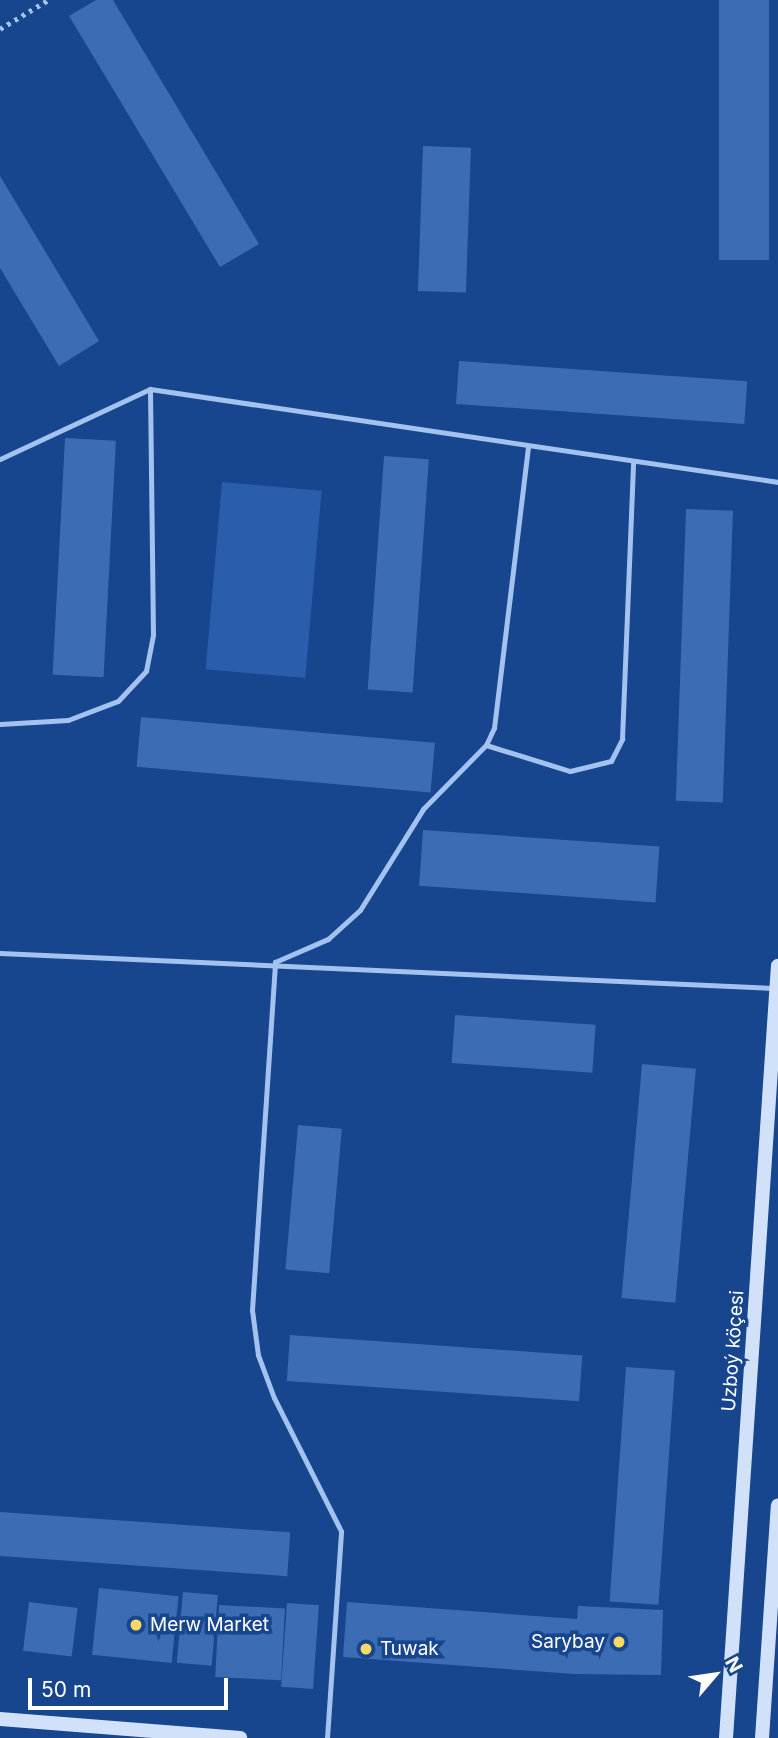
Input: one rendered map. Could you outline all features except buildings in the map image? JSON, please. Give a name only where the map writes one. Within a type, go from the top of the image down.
[{"type":"street","name":"Uzboý köçesi","points":[[726,1738],[778,966]]},
{"type":"street","points":[[762,1738],[778,1506]]},
{"type":"street","points":[[0,1719],[240,1738]]},
{"type":"lane","points":[[0,724],[68,720],[118,701],[146,671],[153,635],[150,389]]},
{"type":"lane","points":[[0,459],[150,389],[778,482]]},
{"type":"lane","points":[[275,962],[328,939],[360,910],[423,809],[486,745],[494,728],[528,446]]},
{"type":"lane","points":[[486,745],[570,771],[611,761],[622,739],[633,461]]},
{"type":"lane","points":[[0,953],[275,962],[777,989]]},
{"type":"lane","points":[[275,962],[252,1310],[258,1355],[274,1398],[341,1531],[327,1738]]},
{"type":"path","points":[[0,29],[48,0]]},
{"type":"shaded area","points":[[222,482],[322,491],[305,678],[206,669]]},
{"type":"place","name":"Merw Market","points":[[136,1625]]},
{"type":"place","name":"Sarybay","points":[[619,1642]]},
{"type":"place","name":"Tuwak","points":[[366,1649]]}]
